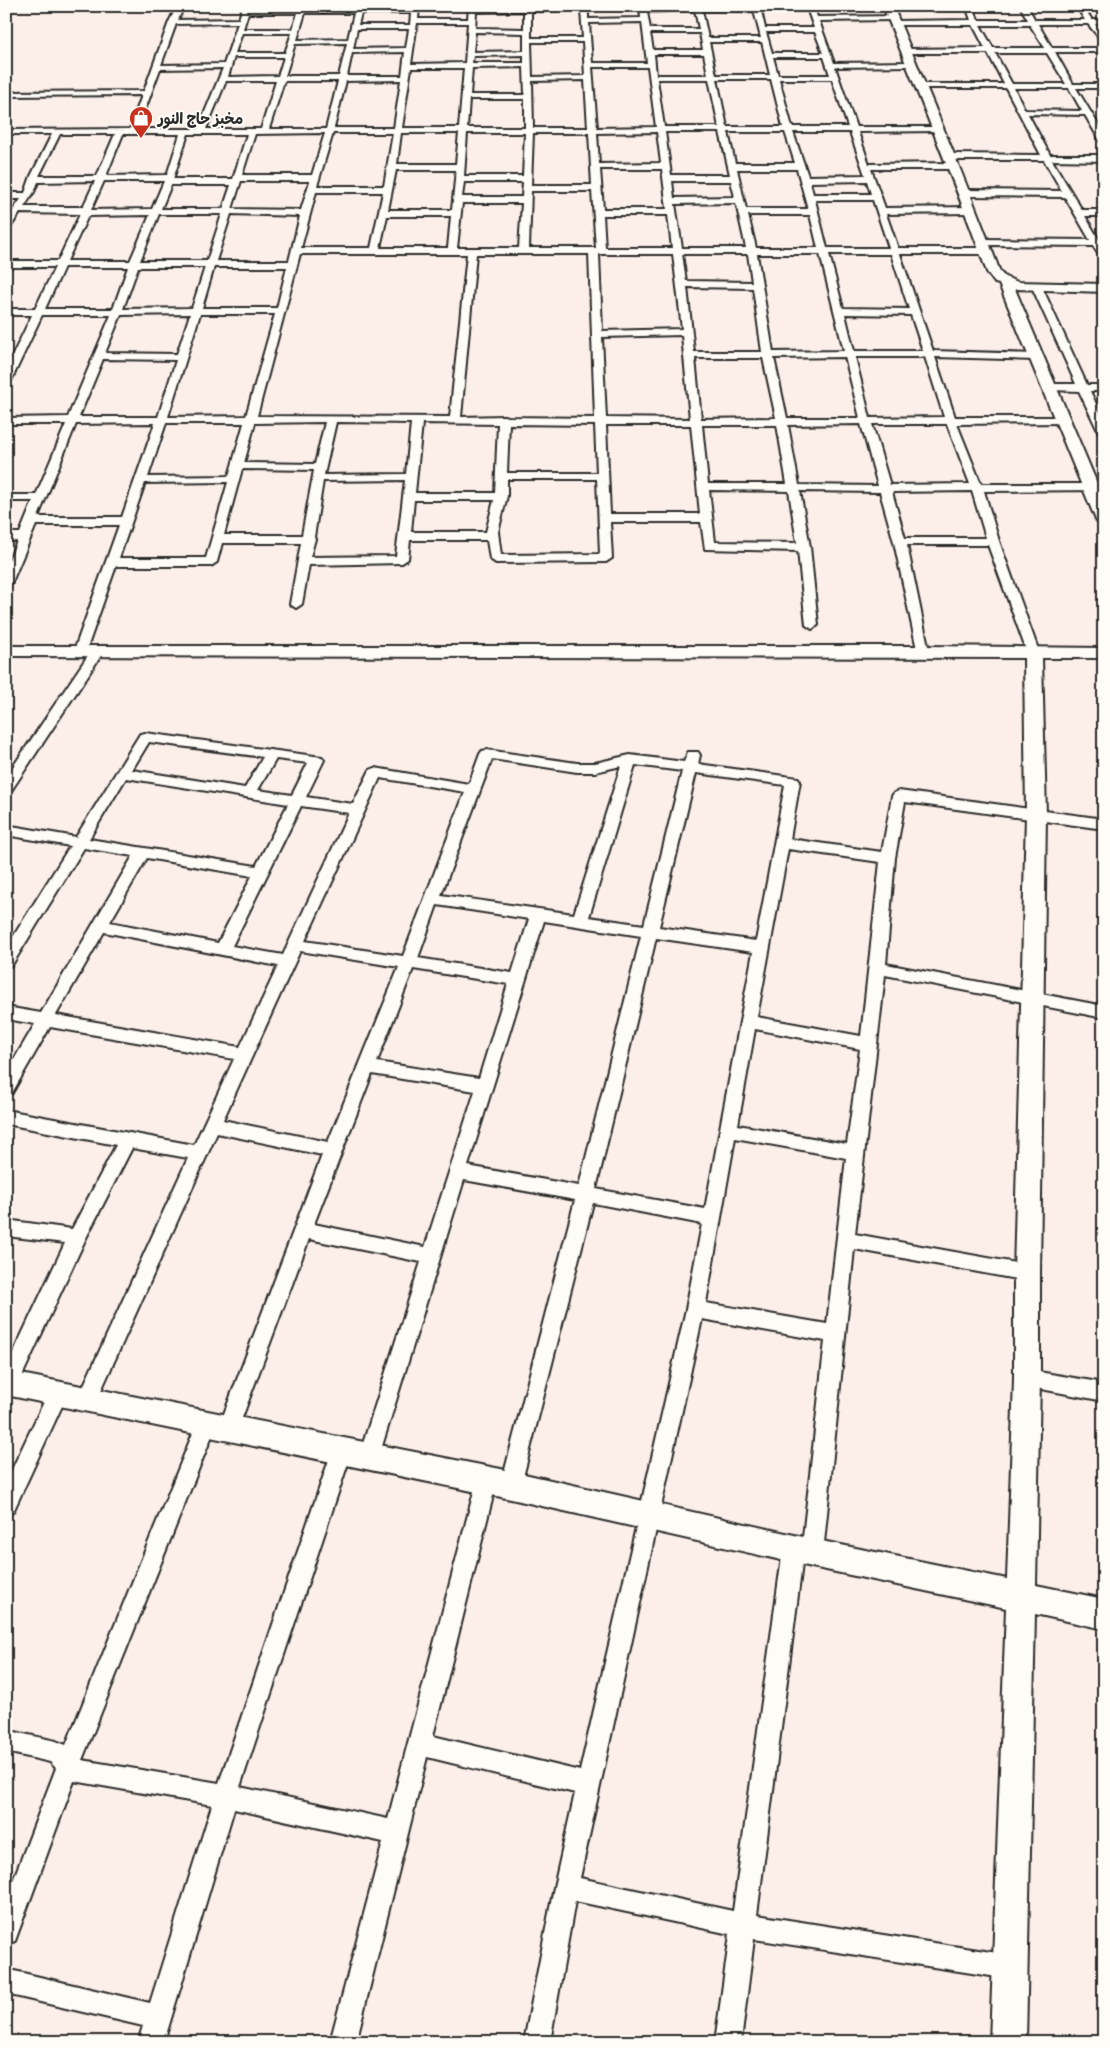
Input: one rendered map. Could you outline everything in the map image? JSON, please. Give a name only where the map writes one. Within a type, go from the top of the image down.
[{"type":"street","points":[[132,132],[173,22],[181,6]]},
{"type":"street","points":[[888,6],[937,129],[972,210],[994,272],[1000,280],[1006,284],[1037,287],[1104,288]]},
{"type":"street","points":[[969,6],[975,22],[1047,158],[1080,213],[1093,230],[1104,256]]},
{"type":"street","points":[[1023,6],[1104,140]]},
{"type":"street","points":[[1079,6],[1104,42]]},
{"type":"street","points":[[524,251],[529,130],[527,7]]},
{"type":"street","points":[[452,251],[460,179],[473,8],[584,7],[592,130],[598,188],[597,334],[606,518],[606,558],[496,559],[492,536],[501,496],[504,419]]},
{"type":"street","points":[[698,7],[706,52],[752,252],[768,355],[782,421],[804,547],[812,625]]},
{"type":"street","points":[[585,20],[698,7],[810,7],[866,166],[951,421],[976,488],[992,541],[1033,652],[1036,816],[1027,1272],[1027,1379],[1008,2042]]},
{"type":"street","points":[[757,7],[788,129],[805,179],[840,311],[866,422],[900,542],[923,651]]},
{"type":"street","points":[[264,131],[303,8]]},
{"type":"street","points":[[112,562],[211,562],[239,466],[281,311],[305,213],[343,79],[359,8]]},
{"type":"street","points":[[201,131],[223,79],[247,9],[415,8],[398,130],[376,251]]},
{"type":"street","points":[[644,12],[688,332],[695,422],[704,487],[709,546],[804,547]]},
{"type":"street","points":[[813,19],[1104,22]]},
{"type":"street","points":[[173,22],[242,21]]},
{"type":"street","points":[[355,27],[412,24],[528,30]]},
{"type":"street","points":[[647,31],[703,35],[763,35],[817,30]]},
{"type":"street","points":[[239,31],[295,31]]},
{"type":"street","points":[[529,40],[586,40]]},
{"type":"street","points":[[293,42],[408,50]]},
{"type":"street","points":[[906,51],[1104,50]]},
{"type":"street","points":[[650,52],[706,52]]},
{"type":"street","points":[[469,54],[527,53]]},
{"type":"street","points":[[231,55],[288,55]]},
{"type":"street","points":[[768,55],[911,64]]},
{"type":"street","points":[[407,66],[527,65]]},
{"type":"street","points":[[589,65],[651,65]]},
{"type":"street","points":[[156,67],[227,66]]},
{"type":"street","points":[[653,78],[835,77]]},
{"type":"street","points":[[223,79],[405,78]]},
{"type":"street","points":[[528,79],[590,78]]},
{"type":"street","points":[[921,86],[1104,86]]},
{"type":"street","points":[[6,94],[147,93]]},
{"type":"street","points":[[466,97],[528,97]]},
{"type":"street","points":[[1023,112],[1087,113]]},
{"type":"street","points":[[6,132],[937,129]]},
{"type":"street","points":[[6,582],[117,312],[134,264],[169,180],[185,131]]},
{"type":"street","points":[[9,781],[89,651],[112,562],[162,420],[180,357],[212,264],[226,212],[252,131]]},
{"type":"street","points":[[6,227],[27,196],[57,132]]},
{"type":"street","points":[[6,381],[101,179],[120,132]]},
{"type":"street","points":[[866,166],[1047,158],[1104,158]]},
{"type":"street","points":[[596,166],[664,166]]},
{"type":"street","points":[[732,166],[800,166]]},
{"type":"street","points":[[392,167],[460,167]]},
{"type":"street","points":[[34,179],[237,180],[316,178]]},
{"type":"street","points":[[667,178],[735,178]]},
{"type":"street","points":[[805,179],[870,178]]},
{"type":"street","points":[[460,179],[598,188]]},
{"type":"street","points":[[312,189],[388,189]]},
{"type":"street","points":[[965,193],[1069,194]]},
{"type":"street","points":[[6,196],[27,196]]},
{"type":"street","points":[[809,196],[875,197]]},
{"type":"street","points":[[458,200],[527,200]]},
{"type":"street","points":[[670,201],[740,200]]},
{"type":"street","points":[[16,210],[305,213]]},
{"type":"street","points":[[880,211],[972,210]]},
{"type":"street","points":[[598,212],[671,212]]},
{"type":"street","points":[[743,212],[813,212]]},
{"type":"street","points":[[1080,213],[1104,212]]},
{"type":"street","points":[[383,213],[456,213]]},
{"type":"street","points":[[295,251],[894,253],[984,247],[1097,243]]},
{"type":"street","points":[[455,419],[472,251]]},
{"type":"street","points":[[6,264],[292,264]]},
{"type":"street","points":[[682,284],[756,285]]},
{"type":"street","points":[[1006,284],[1062,420],[1097,487],[1104,520]]},
{"type":"street","points":[[1037,287],[1104,433]]},
{"type":"street","points":[[6,312],[281,311]]},
{"type":"street","points":[[840,311],[914,312]]},
{"type":"street","points":[[597,334],[688,332]]},
{"type":"street","points":[[6,353],[19,353]]},
{"type":"street","points":[[690,355],[930,354],[1037,357]]},
{"type":"street","points":[[98,356],[180,357]]},
{"type":"street","points":[[1049,387],[1104,388]]},
{"type":"street","points":[[296,604],[309,539],[319,472],[331,419]]},
{"type":"street","points":[[304,561],[402,559],[417,419]]},
{"type":"street","points":[[6,421],[504,419],[866,422],[1062,420]]},
{"type":"street","points":[[239,466],[411,477]]},
{"type":"street","points":[[503,476],[604,476]]},
{"type":"street","points":[[142,480],[234,479]]},
{"type":"street","points":[[704,487],[885,489],[1032,486],[1097,487]]},
{"type":"street","points":[[408,497],[501,496]]},
{"type":"street","points":[[6,498],[41,498]]},
{"type":"street","points":[[606,518],[706,518]]},
{"type":"street","points":[[31,521],[126,521]]},
{"type":"street","points":[[6,536],[24,537]]},
{"type":"street","points":[[405,536],[492,536]]},
{"type":"street","points":[[218,539],[309,539]]},
{"type":"street","points":[[900,542],[992,541]]},
{"type":"street","points":[[6,651],[923,651],[1104,653]]},
{"type":"street","points":[[6,960],[145,737],[317,760],[222,950]]},
{"type":"street","points":[[249,792],[272,754]]},
{"type":"street","points":[[6,1932],[69,1765],[304,1230],[333,1150],[408,962],[487,754],[582,768],[601,767],[630,760],[691,761],[793,781],[695,1308],[566,1887],[537,2042]]},
{"type":"street","points":[[580,920],[630,760]]},
{"type":"street","points":[[343,2042],[419,1744],[586,1194],[691,761]]},
{"type":"street","points":[[88,1398],[375,772],[473,789]]},
{"type":"street","points":[[122,773],[358,810]]},
{"type":"street","points":[[728,2042],[743,1925],[836,1334],[855,1153],[878,968],[888,858],[899,796],[1104,824]]},
{"type":"street","points":[[6,830],[260,872]]},
{"type":"street","points":[[782,843],[888,858]]},
{"type":"street","points":[[6,1088],[143,852]]},
{"type":"street","points":[[432,899],[763,948]]},
{"type":"street","points":[[368,1456],[538,915]]},
{"type":"street","points":[[100,926],[288,962]]},
{"type":"street","points":[[296,944],[518,980]]},
{"type":"street","points":[[878,968],[1104,1012]]},
{"type":"street","points":[[6,1013],[245,1054]]},
{"type":"street","points":[[749,1022],[869,1044]]},
{"type":"street","points":[[366,1067],[484,1086]]},
{"type":"street","points":[[6,1118],[199,1153]]},
{"type":"street","points":[[212,1125],[333,1150]]},
{"type":"street","points":[[729,1130],[855,1153]]},
{"type":"street","points":[[127,1141],[77,1237],[7,1383],[499,1482],[803,1551],[1104,1614]]},
{"type":"street","points":[[457,1170],[712,1218]]},
{"type":"street","points":[[6,1228],[77,1237]]},
{"type":"street","points":[[304,1230],[432,1256]]},
{"type":"street","points":[[846,1240],[1027,1272]]},
{"type":"street","points":[[695,1308],[836,1334]]},
{"type":"street","points":[[1027,1379],[1104,1392]]},
{"type":"street","points":[[6,1505],[58,1393]]},
{"type":"street","points":[[151,2042],[226,1796],[342,1451]]},
{"type":"street","points":[[6,1741],[56,1752],[77,1771],[226,1796],[397,1833]]},
{"type":"street","points":[[419,1744],[589,1785]]},
{"type":"street","points":[[566,1887],[743,1925],[1010,1967]]},
{"type":"street","points":[[6,1981],[158,2017]]},
{"type":"place","name":"مخبز حاج النور","points":[[141,139]]}]
